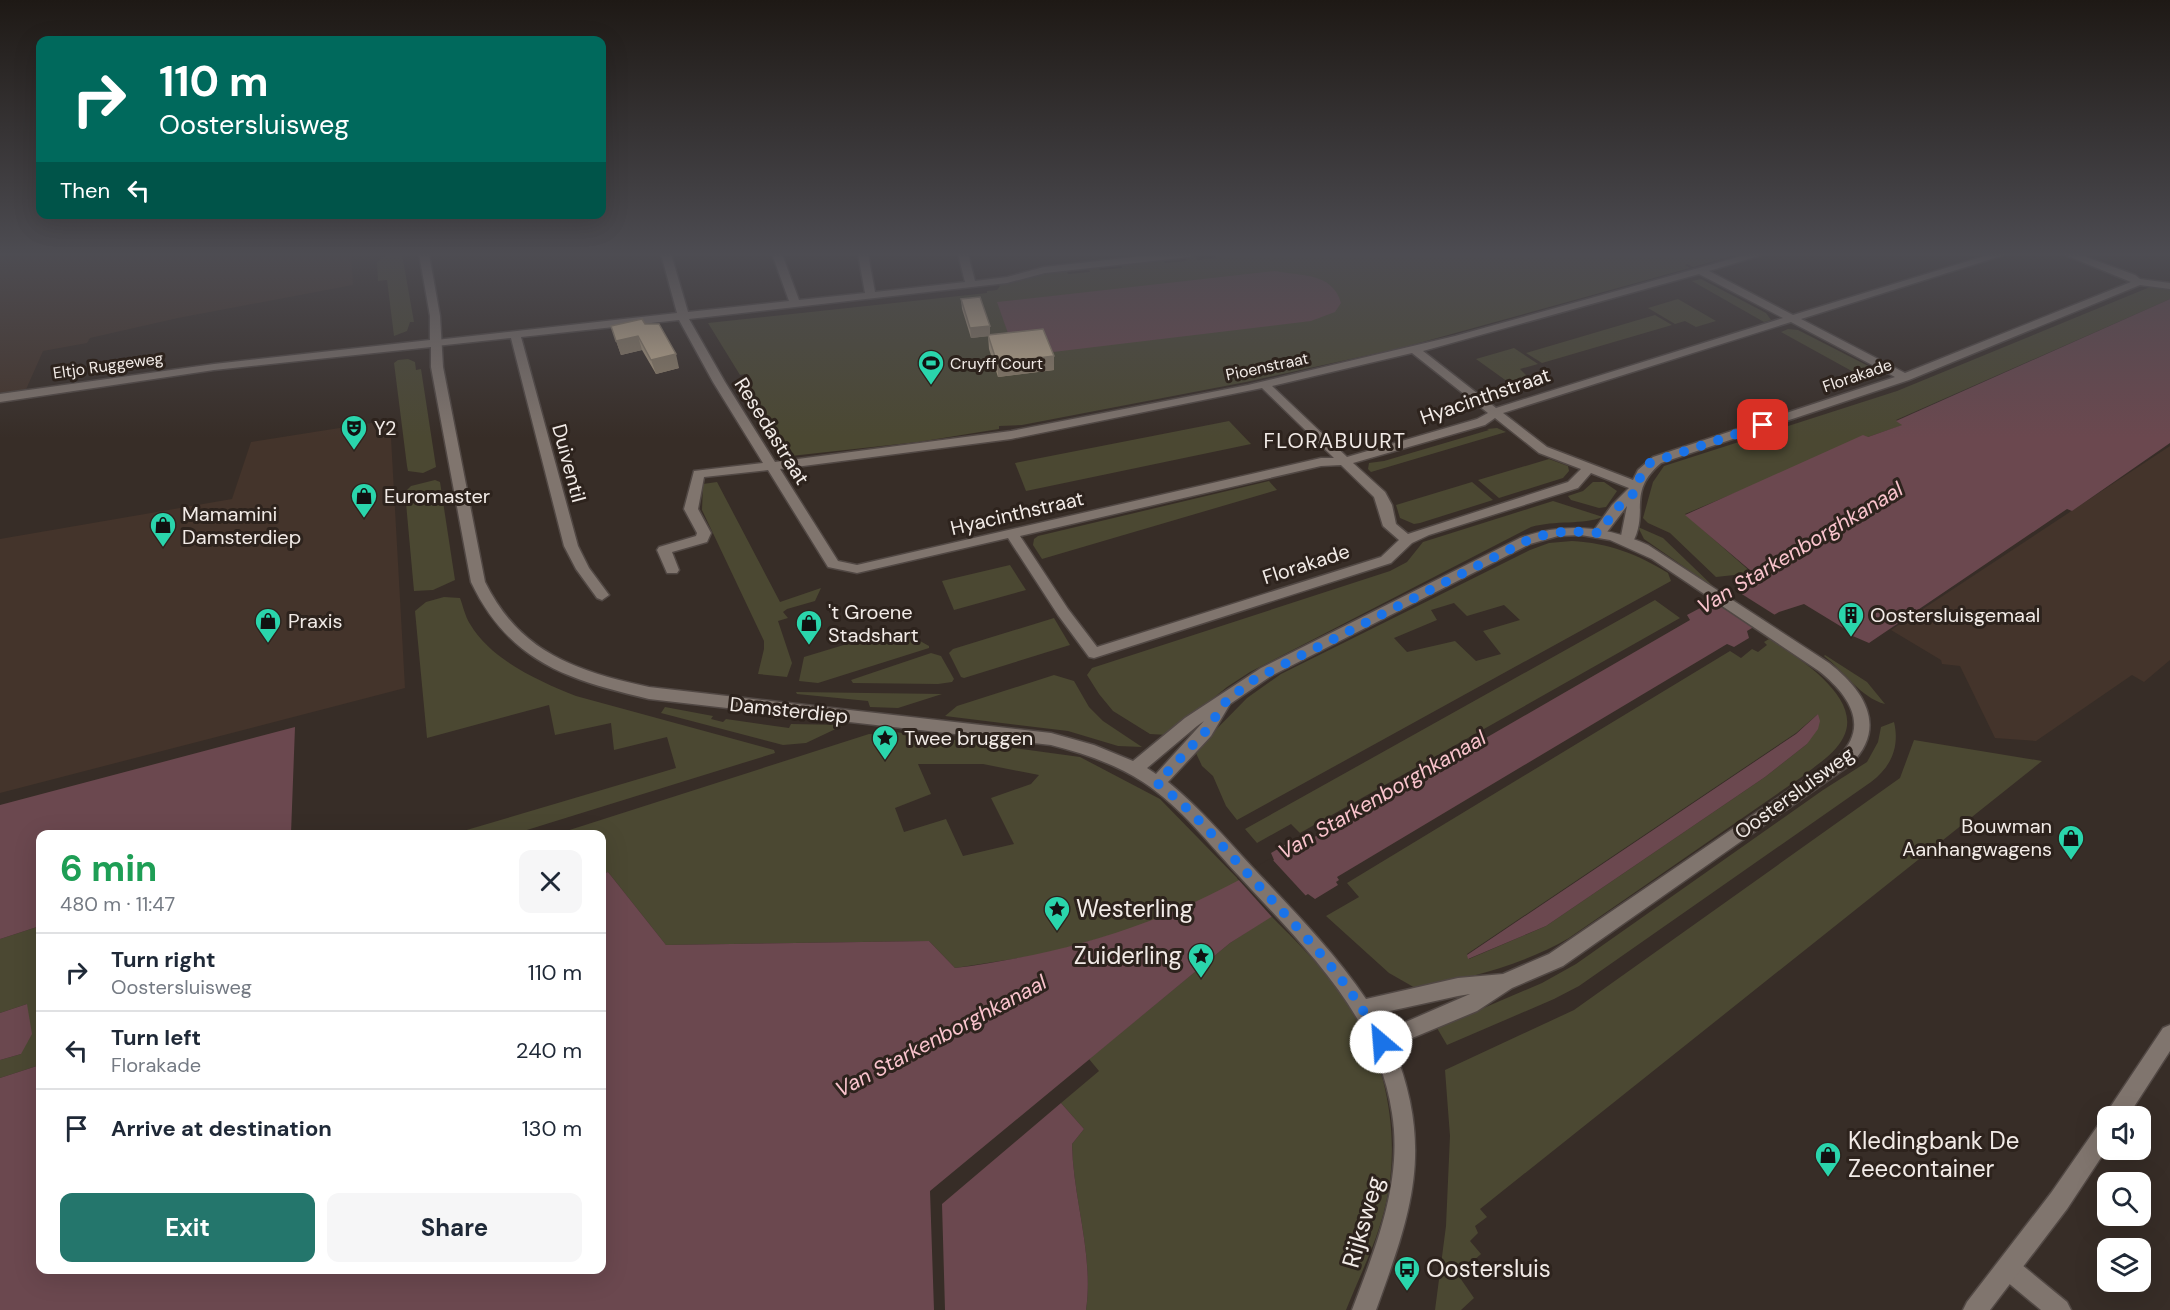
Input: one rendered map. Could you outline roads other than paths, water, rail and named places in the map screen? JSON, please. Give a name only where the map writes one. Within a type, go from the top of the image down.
[{"type":"street","name":"Damsterdiep","points":[[435,315],[437,367],[478,582],[490,609],[511,634],[526,647],[563,668],[627,688],[673,697],[1068,743],[1135,769],[1157,783],[1191,812],[1282,911],[1364,1008],[1381,1042]]},
{"type":"street","name":"Eltjo Ruggeweg","points":[[0,398],[214,367],[690,315]]},
{"type":"street","name":"Pioenstraat","points":[[672,570],[664,550],[702,539],[704,533],[692,509],[698,474],[869,455],[1011,435],[1264,384],[1415,350],[1541,315]]},
{"type":"street","points":[[1781,315],[1905,378]]},
{"type":"street","name":"Hyacinthstraat","points":[[833,564],[857,569],[1013,535],[1321,462],[1345,460],[1482,422],[1505,408],[1810,315]]},
{"type":"street","name":"Florakade","points":[[1599,533],[1617,508],[1635,490],[1642,473],[1657,460],[1905,378],[2061,315]]},
{"type":"street","name":"Resedastraat","points":[[682,316],[719,382],[833,564]]},
{"type":"street","name":"Duiventil","points":[[515,334],[571,546],[602,595]]},
{"type":"street","points":[[1415,350],[1543,450],[1635,490],[1634,513],[1627,541]]},
{"type":"street","points":[[1264,384],[1380,495],[1390,526],[1407,540]]},
{"type":"street","name":"Florakade","points":[[1013,535],[1095,653],[1386,560],[1407,540],[1424,532],[1573,485],[1588,469]]},
{"type":"street","name":"Oostersluisweg","points":[[1135,769],[1191,722],[1266,672],[1525,541],[1555,532],[1599,533],[1627,541],[1648,551],[1824,667],[1846,688],[1860,711],[1863,723],[1863,734],[1854,753],[1556,960],[1505,982],[1470,1005],[1381,1042]]},
{"type":"street","name":"Oostersluisweg","points":[[1157,783],[1205,732],[1227,700]]},
{"type":"street","name":"Oostersluisweg","points":[[1364,1008],[1458,987],[1505,982]]},
{"type":"street","points":[[2123,1106],[2170,1034]]},
{"type":"street","name":"Rijksweg","points":[[1364,1310],[1393,1233],[1402,1200],[1406,1167],[1403,1111],[1397,1084],[1381,1042]]},
{"type":"street","points":[[1975,1310],[2059,1201],[2097,1144]]},
{"type":"street","points":[[2008,1268],[2059,1310]]},
{"type":"water","points":[[1002,315],[1327,315],[1311,321],[1053,352],[1047,338],[1010,339]]},
{"type":"water","name":"Van Starkenborghkanaal","points":[[2134,315],[2170,315],[2170,443],[2072,511],[2067,509],[1869,643],[1848,634],[1850,632],[1804,604],[1779,612],[1747,631],[1749,638],[1734,647],[1727,644],[1337,877],[1338,885],[1315,899],[1308,894],[1230,943],[930,1191],[934,1310],[0,1310],[0,1078],[36,1066],[36,1274],[606,1274],[606,873],[608,872],[666,945],[929,941],[955,968],[998,962],[1081,943],[1160,917],[1236,882],[1274,860],[1271,853],[1293,840],[1301,840],[1304,843],[1690,620],[1687,615],[1702,607],[1711,608],[1739,592],[1757,576],[1685,515],[1863,435],[1868,437],[1902,425],[1896,421]]},
{"type":"water","points":[[1818,714],[1820,721],[1818,729],[1807,744],[1765,777],[1546,926],[1468,959],[1467,955],[1796,734]]},
{"type":"water","points":[[295,727],[291,830],[36,830],[36,927],[0,939],[0,805]]},
{"type":"water","points":[[27,1004],[32,1034],[21,1054],[0,1060],[0,1013]]},
{"type":"water","points":[[1061,1103],[1084,1129],[1072,1144],[1087,1269],[1086,1310],[945,1310],[942,1204]]},
{"type":"place","name":"Cruyff Court","points":[[931,386]]},
{"type":"place","name":"Y2","points":[[354,451]]},
{"type":"place","name":"Euromaster","points":[[364,519]]},
{"type":"place","name":"Mamamini Damsterdiep","points":[[163,548]]},
{"type":"place","name":"Oostersluisgemaal","points":[[1851,638]]},
{"type":"place","name":"Praxis","points":[[268,644]]},
{"type":"place","name":"'t Groene Stadshart","points":[[809,646]]},
{"type":"place","name":"Twee bruggen","points":[[885,761]]},
{"type":"place","name":"Bouwman Aanhangwagens","points":[[2071,861]]},
{"type":"place","name":"Westerling","points":[[1057,932]]},
{"type":"place","name":"Zuiderling","points":[[1201,979]]},
{"type":"place","name":"Kledingbank De Zeecontainer","points":[[1828,1178]]},
{"type":"place","name":"Oostersluis","points":[[1407,1292]]},
{"type":"district","name":"FLORABUURT","points":[[1335,441]]}]
